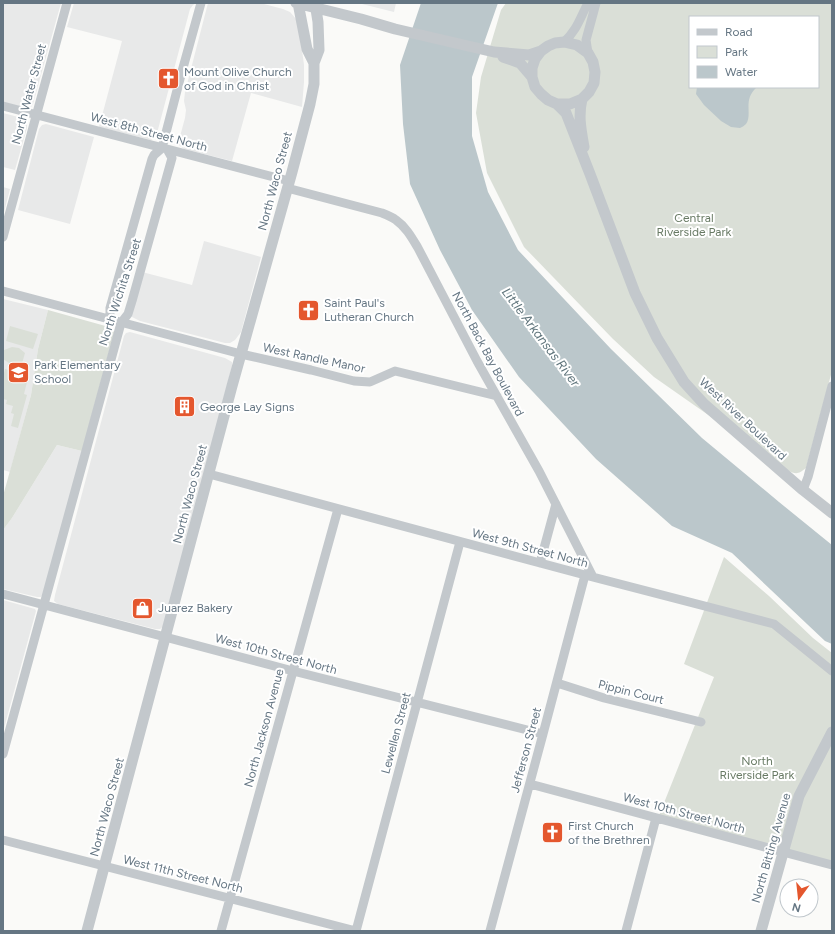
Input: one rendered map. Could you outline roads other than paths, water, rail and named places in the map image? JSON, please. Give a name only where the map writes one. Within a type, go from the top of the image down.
[{"type":"street","name":"North Water Street","points":[[3,237],[67,3]]},
{"type":"street","name":"North Wichita Street","points":[[110,319],[110,308],[154,155],[164,149],[181,75],[201,3]]},
{"type":"street","points":[[298,3],[315,6],[395,29],[494,52],[529,54],[541,51]]},
{"type":"street","name":"North Waco Street","points":[[298,3],[307,50],[314,63]]},
{"type":"street","points":[[564,42],[577,26],[588,3]]},
{"type":"street","points":[[588,53],[577,45],[564,42],[555,43],[548,46],[541,51],[535,59],[532,68],[532,77],[535,86],[548,100],[557,104],[570,104],[582,99],[589,92],[594,82],[595,72],[593,62],[588,53],[586,40],[596,3]]},
{"type":"street","name":"North Waco Street","points":[[87,931],[240,354],[310,104],[314,84],[314,63],[319,50],[318,22],[315,6]]},
{"type":"street","points":[[494,52],[520,64],[532,77]]},
{"type":"street","name":"West River Boulevard","points":[[582,99],[580,110],[581,131],[590,174]]},
{"type":"street","name":"West River Boulevard","points":[[557,104],[566,114],[635,293],[657,338],[684,382],[704,404],[802,490],[832,513]]},
{"type":"street","name":"West 8th Street North","points":[[3,106],[164,149],[382,213],[394,219]]},
{"type":"street","name":"North Wichita Street","points":[[3,754],[121,323],[128,314],[172,158],[164,149]]},
{"type":"street","name":"North Back Bay Boulevard","points":[[394,219],[401,224],[411,236],[477,361],[539,471],[589,576]]},
{"type":"street","points":[[3,291],[240,354]]},
{"type":"street","name":"West Randle Manor","points":[[240,354],[354,381],[370,382],[395,371],[497,396]]},
{"type":"street","points":[[802,490],[808,478],[832,387]]},
{"type":"street","name":"West 9th Street North","points":[[209,474],[460,542],[774,624],[832,671]]},
{"type":"street","points":[[540,563],[556,504]]},
{"type":"street","name":"North Jackson Avenue","points":[[221,931],[338,509]]},
{"type":"street","name":"Lewellen Street","points":[[356,931],[460,542]]},
{"type":"street","name":"Jefferson Street","points":[[490,931],[557,683],[589,576]]},
{"type":"street","name":"West 10th Street North","points":[[3,594],[293,671],[543,734]]},
{"type":"street","name":"Pippin Court","points":[[557,683],[604,698],[701,722]]},
{"type":"street","name":"North Bitting Avenue","points":[[761,931],[799,796],[832,732]]},
{"type":"street","name":"West 10th Street North","points":[[530,784],[832,865]]},
{"type":"street","points":[[626,931],[656,818]]},
{"type":"street","name":"West 11th Street North","points":[[3,840],[356,931]]},
{"type":"water","name":"Little Arkansas River","points":[[421,3],[498,3],[472,77],[472,136],[488,192],[518,250],[611,349],[702,438],[832,545],[832,644],[825,641],[732,553],[672,526],[596,459],[519,377],[472,310],[440,250],[410,184],[403,124],[400,65]]},
{"type":"water","points":[[697,88],[756,88],[750,97],[748,120],[744,126],[740,128],[731,127],[721,121],[704,105],[696,94]]},
{"type":"place","name":"Mount Olive Church of God in Christ","points":[[169,79]]},
{"type":"place","name":"Saint Paul's Lutheran Church","points":[[308,310]]},
{"type":"place","name":"Park Elementary School","points":[[19,372]]},
{"type":"place","name":"George Lay Signs","points":[[185,407]]},
{"type":"place","name":"Juarez Bakery","points":[[143,608]]},
{"type":"place","name":"First Church of the Brethren","points":[[553,833]]},
{"type":"park label","name":"Central Riverside Park","points":[[694,225]]},
{"type":"park label","name":"North Riverside Park","points":[[757,768]]}]
